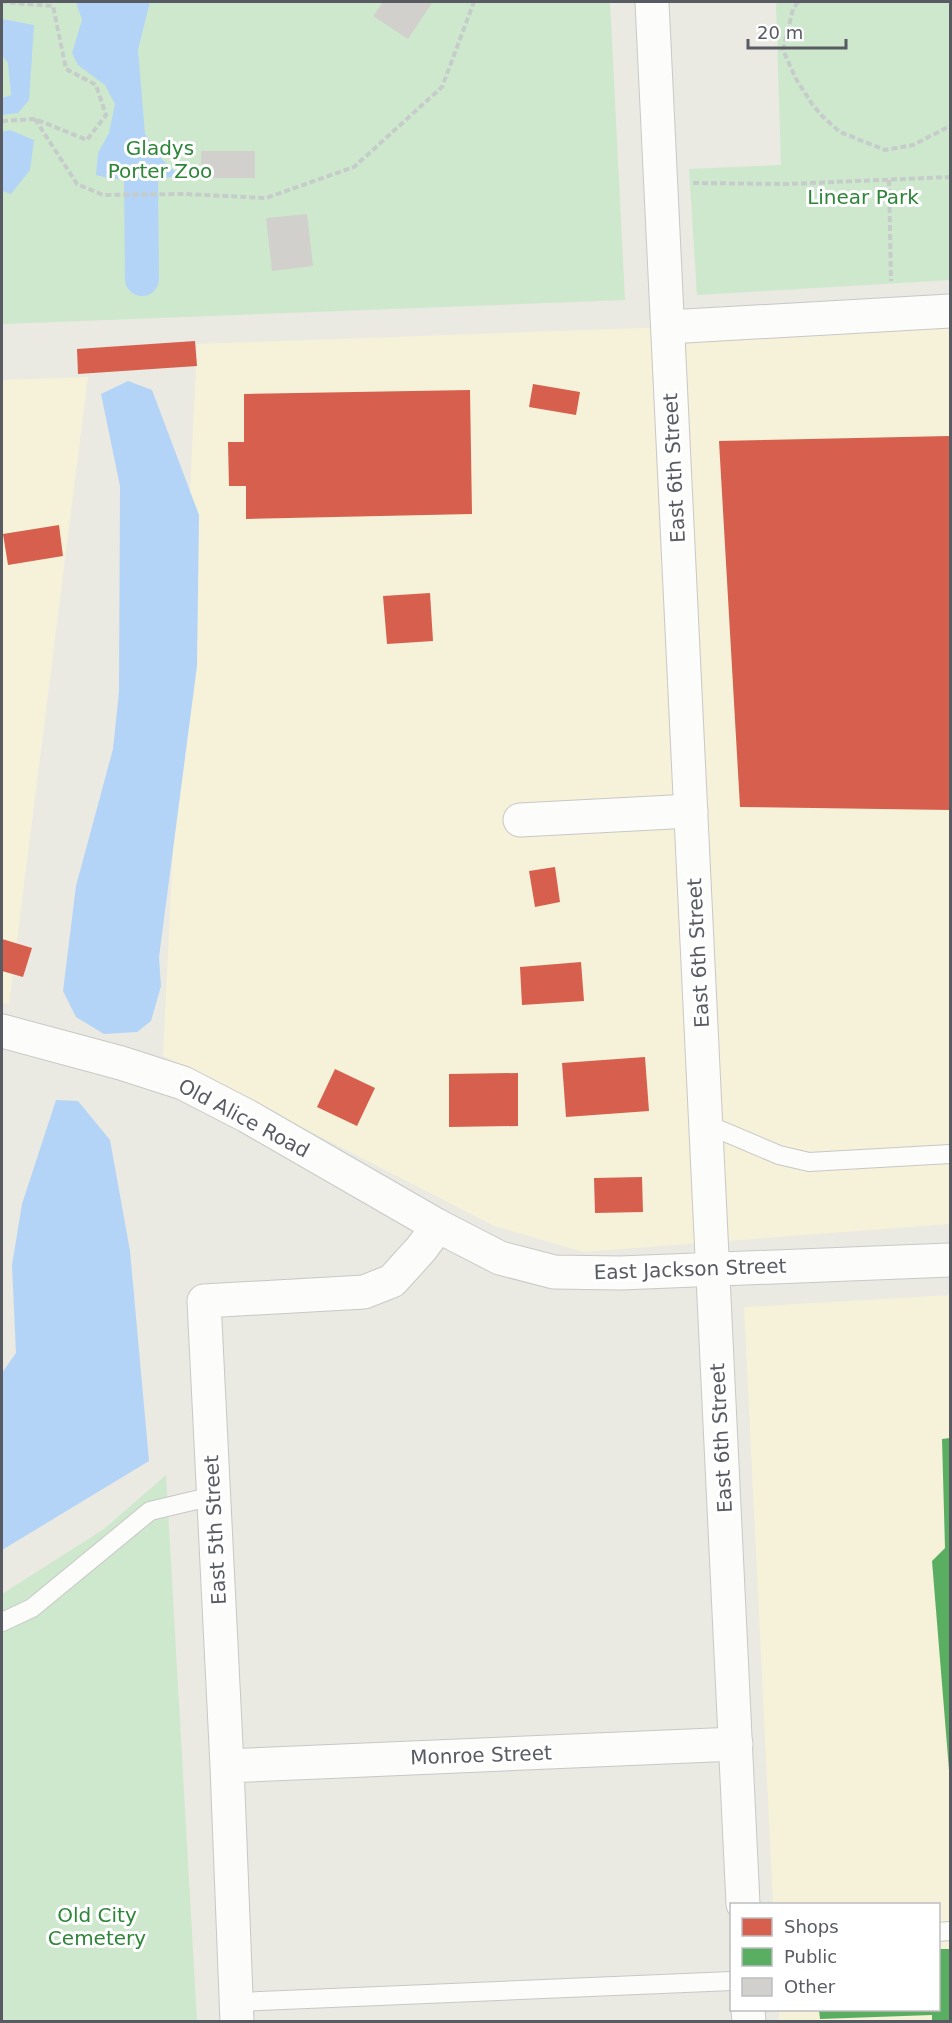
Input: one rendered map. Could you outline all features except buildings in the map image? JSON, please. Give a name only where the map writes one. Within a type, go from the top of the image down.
[{"type":"main road","name":"East 6th Street","points":[[652,2],[743,1903]]},
{"type":"main road","points":[[668,327],[951,311]]},
{"type":"main road","points":[[520,820],[691,811]]},
{"type":"main road","name":"Old Alice Road","points":[[2,1032],[121,1063],[183,1083],[247,1116],[438,1226]]},
{"type":"main road","name":"East Jackson Street","points":[[438,1226],[500,1258],[554,1272],[620,1273],[951,1260]]},
{"type":"main road","name":"East 5th Street","points":[[236,2012],[227,1766],[204,1301],[364,1292],[392,1281],[438,1226]]},
{"type":"main road","name":"Monroe Street","points":[[227,1766],[736,1744]]},
{"type":"lane","points":[[706,1124],[779,1155],[809,1162],[951,1154]]},
{"type":"lane","points":[[2,1622],[32,1608],[150,1511],[213,1496]]},
{"type":"lane","points":[[236,2012],[730,1981]]},
{"type":"path","points":[[2,121],[35,118],[87,140],[106,115],[96,85],[66,69],[52,4],[4,2]]},
{"type":"path","points":[[35,118],[77,184],[103,195],[184,194],[266,198],[354,167],[442,87],[474,2]]},
{"type":"path","points":[[798,2],[792,9],[783,50],[796,80],[812,104],[840,132],[885,150],[913,144],[951,126]]},
{"type":"path","points":[[682,183],[787,184],[951,177]]},
{"type":"path","points":[[889,180],[891,284]]},
{"type":"shaded area","points":[[950,303],[950,1224],[583,1252],[494,1226],[163,1056],[197,344],[668,327]]},
{"type":"shaded area","points":[[88,377],[9,1004],[2,1002],[2,380]]},
{"type":"shaded area","points":[[950,1295],[950,2021],[779,2021],[779,2011],[940,2011],[940,1903],[773,1903],[744,1307]]},
{"type":"green space","name":"Gladys Porter Zoo","points":[[2,2],[610,2],[625,300],[2,324]]},
{"type":"green space","name":"Linear Park","points":[[776,2],[950,2],[950,280],[697,295],[689,169],[781,165]]},
{"type":"green space","name":"Old City Cemetery","points":[[166,1475],[197,2021],[2,2022],[2,1594],[104,1529]]},
{"type":"water","points":[[76,2],[150,2],[138,50],[145,134],[160,157],[180,177],[112,179],[96,175],[98,153],[109,133],[115,104],[105,85],[78,65],[72,53],[82,20]]},
{"type":"water","points":[[2,19],[34,25],[29,100],[18,113],[2,115],[2,98],[11,95],[8,63],[2,55]]},
{"type":"water","points":[[10,130],[34,140],[30,170],[11,194],[2,191],[2,132]]},
{"type":"water","points":[[128,381],[152,390],[199,515],[197,666],[159,957],[161,986],[151,1021],[137,1032],[104,1034],[76,1017],[63,991],[76,886],[113,749],[119,692],[120,486],[101,394]]},
{"type":"water","points":[[56,1100],[78,1101],[110,1140],[130,1251],[149,1461],[2,1550],[2,1373],[16,1353],[12,1265],[22,1204]]},
{"type":"waterway","points":[[141,178],[142,279]]}]
